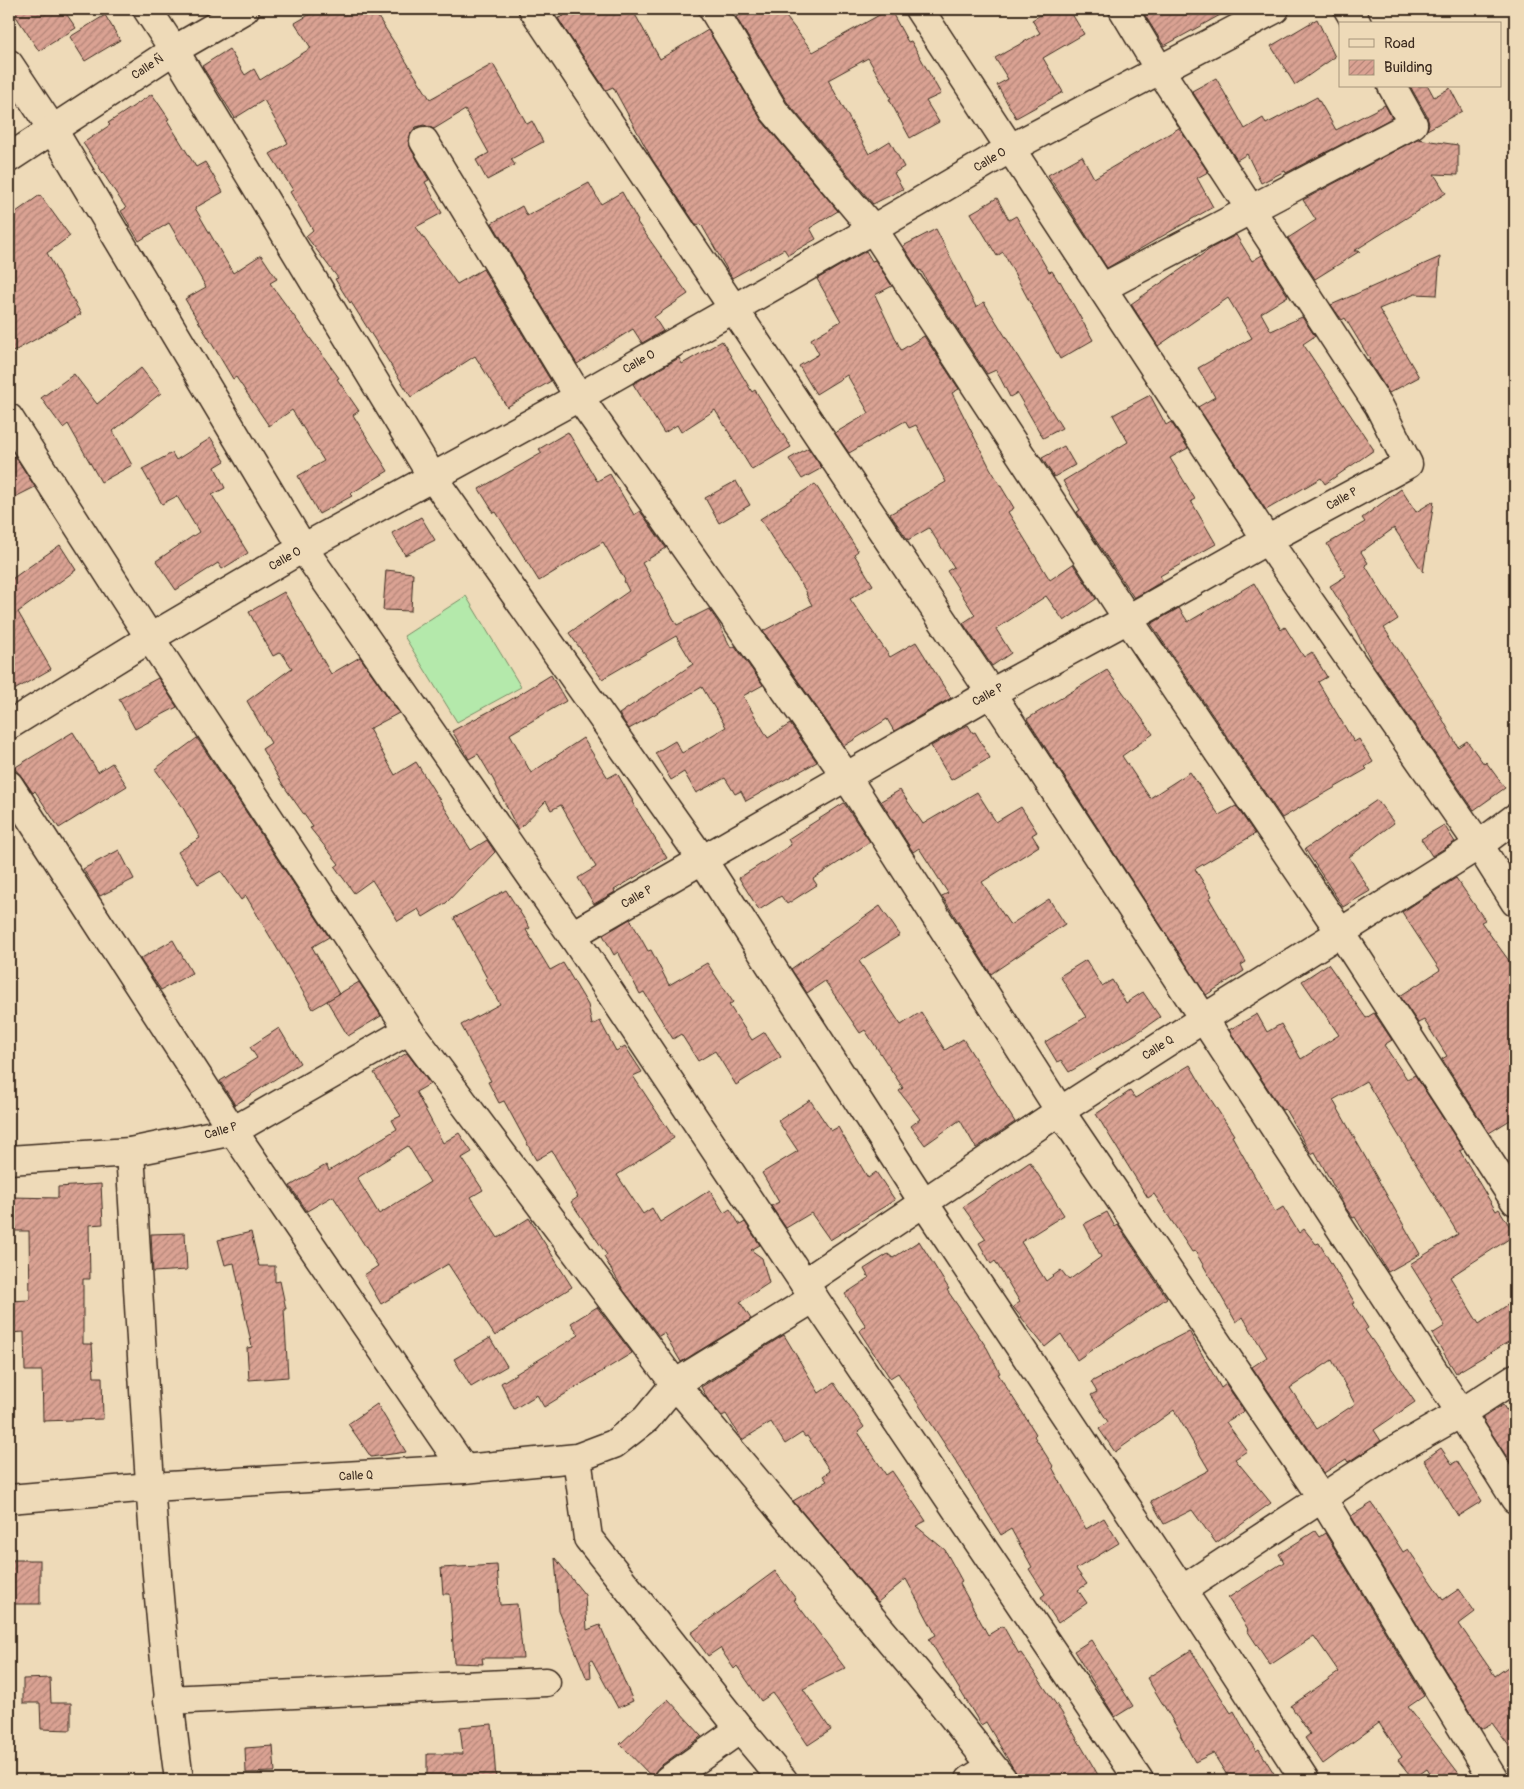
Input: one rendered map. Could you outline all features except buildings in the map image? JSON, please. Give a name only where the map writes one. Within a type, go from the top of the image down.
[{"type":"street","points":[[146,9],[174,50],[433,478],[702,860],[924,1203],[1182,1590],[1305,1780]]},
{"type":"street","name":"Calle Ñ","points":[[9,158],[174,50],[245,9]]},
{"type":"street","points":[[533,9],[991,693],[1461,1413],[1515,1499]]},
{"type":"street","points":[[713,9],[774,111],[873,229],[1128,619],[1341,933],[1515,1201]]},
{"type":"street","points":[[919,9],[1267,540],[1478,845],[1515,902]]},
{"type":"street","points":[[1123,9],[1159,69],[1251,209]]},
{"type":"street","name":"Calle O","points":[[9,725],[150,638],[303,548],[579,397],[1011,148],[1275,9]]},
{"type":"street","points":[[1348,9],[1356,22]]},
{"type":"street","points":[[9,64],[53,130],[303,548],[572,934],[1139,1780]]},
{"type":"street","points":[[1102,288],[1414,124],[1393,88]]},
{"type":"street","points":[[424,141],[579,397],[846,776],[1060,1111],[1322,1498],[1494,1780]]},
{"type":"street","name":"Calle P","points":[[572,934],[991,693],[1408,464],[1379,406],[1251,209]]},
{"type":"street","points":[[9,418],[150,638],[409,1030],[676,1384],[930,1688],[988,1776]]},
{"type":"street","points":[[9,785],[233,1131],[464,1469]]},
{"type":"street","name":"Calle Q","points":[[9,1500],[151,1488],[464,1469],[578,1458],[614,1444],[646,1419],[676,1384],[809,1290],[924,1203],[1060,1111],[1478,845],[1515,818]]},
{"type":"street","name":"Calle P","points":[[9,1160],[130,1152],[233,1131],[409,1030]]},
{"type":"street","points":[[130,1152],[151,1488],[168,1700],[179,1780]]},
{"type":"street","points":[[1182,1590],[1392,1452],[1461,1413],[1515,1378]]},
{"type":"street","points":[[578,1458],[588,1538],[783,1780]]},
{"type":"street","points":[[168,1700],[546,1682]]},
{"type":"street","points":[[668,1780],[740,1729]]},
{"type":"green space","points":[[466,596],[521,687],[457,722],[404,636]]}]
